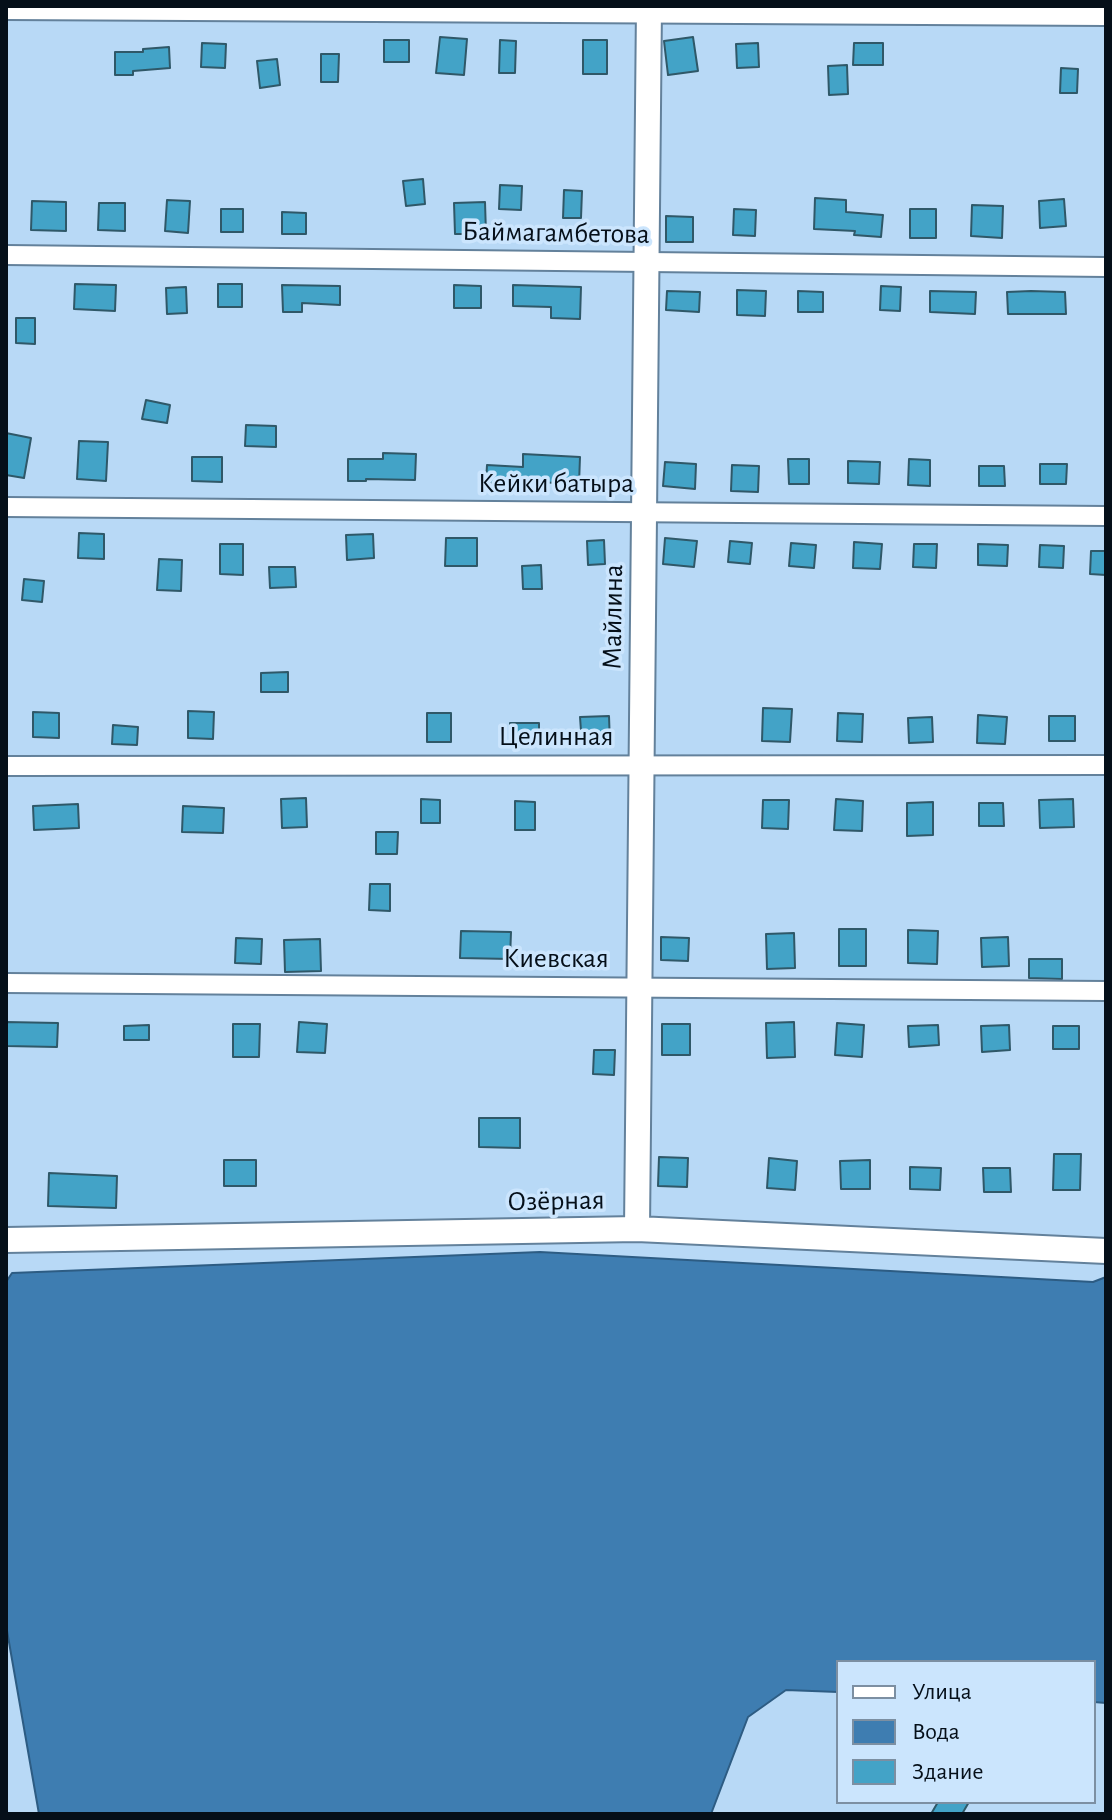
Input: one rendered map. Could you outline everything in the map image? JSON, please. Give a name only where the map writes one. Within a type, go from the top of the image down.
[{"type":"street","points":[[6,10],[649,10],[1106,16]]},
{"type":"street","name":"Майлина","points":[[637,1229],[649,10]]},
{"type":"street","name":"Баймагамбетова","points":[[6,255],[1106,267]]},
{"type":"street","name":"Кейки батыра","points":[[6,507],[1106,516]]},
{"type":"street","name":"Целинная","points":[[6,766],[1106,765]]},
{"type":"street","name":"Киевская","points":[[6,983],[1106,991]]},
{"type":"street","name":"Озёрная","points":[[6,1240],[637,1229],[1106,1251]]},
{"type":"water","points":[[540,1252],[1093,1282],[1106,1277],[1106,1703],[1096,1702],[1096,1660],[836,1660],[836,1692],[786,1690],[748,1717],[711,1814],[39,1814],[6,1625],[6,1282],[12,1273]]},
{"type":"building","points":[[440,37],[467,39],[464,75],[436,73]]},
{"type":"building","points":[[693,37],[698,71],[668,75],[664,41]]},
{"type":"building","points":[[384,40],[409,40],[409,62],[384,62]]},
{"type":"building","points":[[500,40],[516,41],[515,73],[499,73]]},
{"type":"building","points":[[583,40],[607,40],[607,74],[583,74]]},
{"type":"building","points":[[202,43],[226,44],[225,68],[201,67]]},
{"type":"building","points":[[758,43],[759,67],[737,68],[736,44]]},
{"type":"building","points":[[854,43],[883,43],[883,65],[853,65]]},
{"type":"building","points":[[169,47],[170,68],[115,75],[115,52],[143,52],[143,49]]},
{"type":"building","points":[[321,54],[339,54],[338,82],[321,82]]},
{"type":"building","points":[[277,59],[280,85],[260,88],[257,61]]},
{"type":"building","points":[[847,65],[848,94],[829,95],[828,66]]},
{"type":"building","points":[[1061,68],[1078,69],[1077,93],[1060,93]]},
{"type":"building","points":[[423,179],[425,204],[406,206],[403,181]]},
{"type":"building","points":[[500,185],[522,186],[521,210],[499,209]]},
{"type":"building","points":[[564,190],[582,191],[581,218],[563,218]]},
{"type":"building","points":[[815,198],[846,200],[846,212],[883,215],[881,237],[854,235],[855,231],[814,229]]},
{"type":"building","points":[[1064,199],[1066,226],[1040,228],[1039,201]]},
{"type":"building","points":[[167,200],[190,201],[188,233],[165,231]]},
{"type":"building","points":[[32,201],[66,202],[66,231],[31,230]]},
{"type":"building","points":[[485,202],[486,234],[455,234],[454,203]]},
{"type":"building","points":[[99,203],[125,203],[125,231],[98,230]]},
{"type":"building","points":[[972,205],[1003,206],[1002,238],[971,236]]},
{"type":"building","points":[[221,209],[243,209],[243,232],[221,232]]},
{"type":"building","points":[[734,209],[756,210],[755,236],[733,235]]},
{"type":"building","points":[[910,209],[936,209],[936,238],[910,238]]},
{"type":"building","points":[[282,212],[306,213],[306,234],[282,234]]},
{"type":"building","points":[[666,216],[693,217],[693,242],[666,242]]},
{"type":"building","points":[[75,284],[116,285],[115,311],[74,309]]},
{"type":"building","points":[[218,284],[242,284],[242,307],[218,307]]},
{"type":"building","points":[[282,285],[340,286],[340,305],[302,303],[302,312],[283,312]]},
{"type":"building","points":[[454,285],[481,286],[481,308],[454,308]]},
{"type":"building","points":[[513,285],[581,287],[580,319],[551,318],[551,307],[513,306]]},
{"type":"building","points":[[881,286],[901,287],[900,311],[880,310]]},
{"type":"building","points":[[186,287],[187,313],[167,314],[166,288]]},
{"type":"building","points":[[737,290],[766,291],[765,316],[737,315]]},
{"type":"building","points":[[667,291],[700,292],[699,312],[666,310]]},
{"type":"building","points":[[798,291],[823,292],[823,312],[798,312]]},
{"type":"building","points":[[930,291],[976,292],[975,314],[930,312]]},
{"type":"building","points":[[1007,292],[1065,292],[1066,314],[1008,314]]},
{"type":"building","points":[[16,318],[35,318],[35,344],[16,343]]},
{"type":"building","points":[[146,400],[170,405],[167,423],[142,419]]},
{"type":"building","points":[[246,425],[276,426],[276,447],[245,446]]},
{"type":"building","points":[[6,433],[31,438],[24,478],[6,475]]},
{"type":"building","points":[[79,441],[108,442],[106,481],[77,479]]},
{"type":"building","points":[[383,453],[416,454],[415,480],[348,481],[348,459],[383,459]]},
{"type":"building","points":[[523,454],[580,457],[579,484],[486,483],[487,465],[523,467]]},
{"type":"building","points":[[192,457],[222,457],[222,482],[192,481]]},
{"type":"building","points":[[788,459],[809,459],[809,484],[789,484]]},
{"type":"building","points":[[909,459],[930,460],[930,486],[908,485]]},
{"type":"building","points":[[848,461],[880,462],[879,484],[848,483]]},
{"type":"building","points":[[665,462],[696,464],[695,489],[663,486]]},
{"type":"building","points":[[1040,464],[1067,464],[1066,484],[1040,484]]},
{"type":"building","points":[[732,465],[759,466],[758,492],[731,491]]},
{"type":"building","points":[[979,466],[1004,466],[1005,486],[979,486]]},
{"type":"building","points":[[79,533],[104,534],[104,559],[78,558]]},
{"type":"building","points":[[373,534],[374,558],[347,560],[346,535]]},
{"type":"building","points":[[446,538],[477,538],[477,566],[445,566]]},
{"type":"building","points":[[665,538],[697,541],[694,567],[663,564]]},
{"type":"building","points":[[604,540],[605,564],[588,565],[587,541]]},
{"type":"building","points":[[730,541],[752,543],[750,564],[728,562]]},
{"type":"building","points":[[854,542],[882,544],[880,569],[853,568]]},
{"type":"building","points":[[791,543],[816,545],[814,568],[789,566]]},
{"type":"building","points":[[220,544],[243,544],[243,575],[220,574]]},
{"type":"building","points":[[914,544],[937,544],[936,568],[913,567]]},
{"type":"building","points":[[978,544],[1008,545],[1007,566],[978,565]]},
{"type":"building","points":[[1040,545],[1064,546],[1063,568],[1039,567]]},
{"type":"building","points":[[1091,551],[1106,551],[1106,575],[1090,574]]},
{"type":"building","points":[[159,559],[182,560],[181,591],[157,590]]},
{"type":"building","points":[[541,565],[542,589],[523,589],[522,566]]},
{"type":"building","points":[[269,567],[295,567],[296,587],[270,588]]},
{"type":"building","points":[[24,579],[44,581],[42,602],[22,600]]},
{"type":"building","points":[[288,672],[288,692],[261,692],[261,673]]},
{"type":"building","points":[[763,708],[792,709],[790,742],[762,741]]},
{"type":"building","points":[[188,711],[214,712],[213,739],[188,738]]},
{"type":"building","points":[[33,712],[59,713],[59,738],[33,737]]},
{"type":"building","points":[[427,713],[451,713],[451,742],[427,742]]},
{"type":"building","points":[[838,713],[863,714],[862,742],[837,741]]},
{"type":"building","points":[[978,715],[1007,717],[1005,744],[977,743]]},
{"type":"building","points":[[609,716],[610,744],[582,745],[580,717]]},
{"type":"building","points":[[1049,716],[1075,716],[1075,741],[1049,741]]},
{"type":"building","points":[[932,717],[933,742],[909,743],[908,718]]},
{"type":"building","points":[[510,723],[539,723],[539,741],[510,742]]},
{"type":"building","points":[[113,725],[138,727],[137,745],[112,744]]},
{"type":"building","points":[[306,798],[307,827],[282,828],[281,799]]},
{"type":"building","points":[[421,799],[440,800],[440,823],[421,823]]},
{"type":"building","points":[[836,799],[863,801],[862,831],[834,830]]},
{"type":"building","points":[[1073,799],[1074,827],[1040,828],[1039,800]]},
{"type":"building","points":[[763,800],[789,800],[788,829],[762,828]]},
{"type":"building","points":[[515,801],[535,802],[535,830],[515,830]]},
{"type":"building","points":[[933,802],[933,835],[907,836],[907,803]]},
{"type":"building","points":[[979,803],[1003,803],[1004,826],[979,826]]},
{"type":"building","points":[[78,804],[79,828],[34,830],[33,806]]},
{"type":"building","points":[[183,806],[224,808],[223,833],[182,832]]},
{"type":"building","points":[[376,832],[398,832],[397,854],[376,854]]},
{"type":"building","points":[[370,884],[390,884],[390,911],[369,910]]},
{"type":"building","points":[[839,929],[866,929],[866,966],[839,966]]},
{"type":"building","points":[[908,930],[938,931],[937,964],[908,963]]},
{"type":"building","points":[[461,931],[511,932],[510,959],[460,958]]},
{"type":"building","points":[[794,933],[795,968],[767,969],[766,934]]},
{"type":"building","points":[[661,937],[689,938],[688,961],[661,960]]},
{"type":"building","points":[[1008,937],[1009,966],[982,967],[981,938]]},
{"type":"building","points":[[236,938],[262,939],[261,964],[235,963]]},
{"type":"building","points":[[320,939],[321,971],[285,972],[284,940]]},
{"type":"building","points":[[1029,959],[1062,959],[1062,979],[1029,978]]},
{"type":"building","points":[[6,1022],[58,1023],[57,1047],[6,1046]]},
{"type":"building","points":[[299,1022],[327,1024],[325,1053],[297,1052]]},
{"type":"building","points":[[794,1022],[795,1057],[767,1058],[766,1023]]},
{"type":"building","points":[[837,1023],[864,1025],[862,1057],[835,1055]]},
{"type":"building","points":[[233,1024],[260,1024],[259,1057],[233,1057]]},
{"type":"building","points":[[662,1024],[690,1024],[690,1055],[662,1055]]},
{"type":"building","points":[[149,1025],[149,1040],[124,1040],[124,1026]]},
{"type":"building","points":[[938,1025],[939,1045],[909,1047],[908,1026]]},
{"type":"building","points":[[1009,1025],[1010,1050],[982,1052],[981,1026]]},
{"type":"building","points":[[1053,1026],[1079,1026],[1079,1049],[1053,1049]]},
{"type":"building","points":[[594,1050],[615,1050],[614,1075],[593,1074]]},
{"type":"building","points":[[479,1118],[520,1118],[520,1148],[479,1147]]},
{"type":"building","points":[[1054,1154],[1081,1154],[1080,1190],[1053,1190]]},
{"type":"building","points":[[659,1157],[688,1158],[687,1187],[658,1186]]},
{"type":"building","points":[[769,1158],[797,1161],[795,1190],[767,1188]]},
{"type":"building","points":[[224,1160],[256,1160],[256,1186],[224,1186]]},
{"type":"building","points":[[870,1160],[870,1189],[841,1189],[840,1161]]},
{"type":"building","points":[[910,1167],[941,1168],[940,1190],[910,1189]]},
{"type":"building","points":[[983,1168],[1010,1168],[1011,1192],[984,1192]]},
{"type":"building","points":[[49,1173],[117,1176],[116,1208],[48,1206]]},
{"type":"building","points":[[937,1804],[968,1804],[962,1814],[931,1814]]}]
